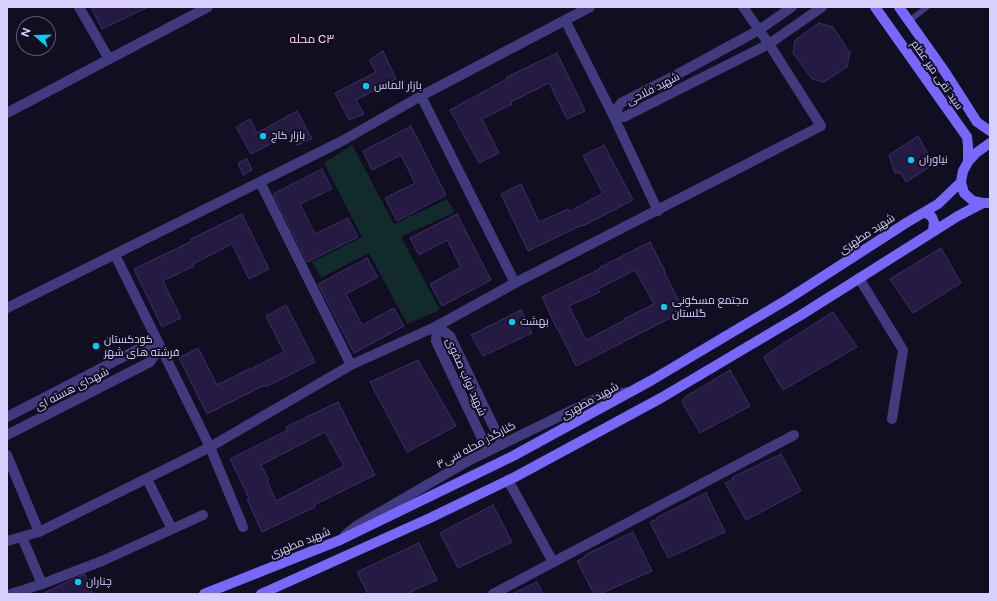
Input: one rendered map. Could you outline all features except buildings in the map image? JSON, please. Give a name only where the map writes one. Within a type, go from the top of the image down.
[{"type":"main road","name":"سید تقی میر عظم","points":[[874,7],[966,138],[968,146],[968,162]]},
{"type":"main road","name":"سید تقی میر عظم","points":[[898,7],[945,72],[977,122],[990,131]]},
{"type":"main road","points":[[987,204],[973,201],[964,194],[961,182],[963,171],[968,162],[976,153],[990,143]]},
{"type":"main road","name":"شهید مطهری","points":[[204,594],[340,540],[513,456],[631,392],[781,303],[938,204],[961,182]]},
{"type":"main road","points":[[260,594],[430,518],[508,480],[661,398],[801,315],[958,216],[987,204]]},
{"type":"main road","points":[[925,212],[932,217],[934,222],[933,231]]},
{"type":"street","points":[[79,7],[109,59]]},
{"type":"street","points":[[7,113],[208,7]]},
{"type":"street","points":[[7,308],[342,141],[420,96],[590,7]]},
{"type":"street","points":[[7,541],[39,532],[210,447],[351,365],[437,326],[515,283],[658,211],[821,126],[769,44],[743,7]]},
{"type":"street","name":"شهید فلاحی","points":[[792,7],[759,30],[621,103],[613,115],[624,117],[769,44],[822,7]]},
{"type":"street","points":[[565,20],[613,115],[658,211]]},
{"type":"street","points":[[420,96],[515,283]]},
{"type":"street","points":[[260,182],[351,365]]},
{"type":"street","points":[[115,255],[210,447],[243,527]]},
{"type":"street","points":[[859,278],[903,350],[892,419]]},
{"type":"street","name":"شهید نواب صفوی","points":[[437,326],[450,336],[502,444]]},
{"type":"street","name":"شهید نواب صفوی","points":[[437,326],[436,341],[488,451]]},
{"type":"street","name":"شهدای هسته ای","points":[[7,417],[142,347],[160,347]]},
{"type":"street","name":"شهدای هسته ای","points":[[7,435],[150,362],[160,347]]},
{"type":"street","name":"کنارگذر محله سی۳","points":[[340,540],[356,526],[488,451],[601,396],[631,392]]},
{"type":"street","points":[[478,431],[485,434],[490,433],[493,426]]},
{"type":"street","points":[[493,594],[794,436]]},
{"type":"street","points":[[7,455],[39,532]]},
{"type":"street","points":[[147,478],[172,530]]},
{"type":"street","points":[[508,480],[553,562]]},
{"type":"street","points":[[12,594],[102,561],[202,515]]},
{"type":"street","points":[[22,537],[42,584]]},
{"type":"lane","points":[[908,21],[927,7]]},
{"type":"green space","points":[[352,145],[394,224],[447,199],[455,212],[401,237],[440,310],[407,324],[369,253],[321,278],[312,262],[362,237],[324,163]]},
{"type":"place","name":"بازار الماس","points":[[366,86]]},
{"type":"place","name":"بازار کاج","points":[[263,136]]},
{"type":"place","name":"نیاوران","points":[[911,160]]},
{"type":"place","name":"مجتمع مسکونی گلستان","points":[[664,307]]},
{"type":"place","name":"بهشت","points":[[512,322]]},
{"type":"place","name":"کودکستان فرشته های شهر","points":[[96,346]]},
{"type":"place","name":"چناران","points":[[78,582]]},
{"type":"district","name":"محله C۳","points":[[312,39]]}]
